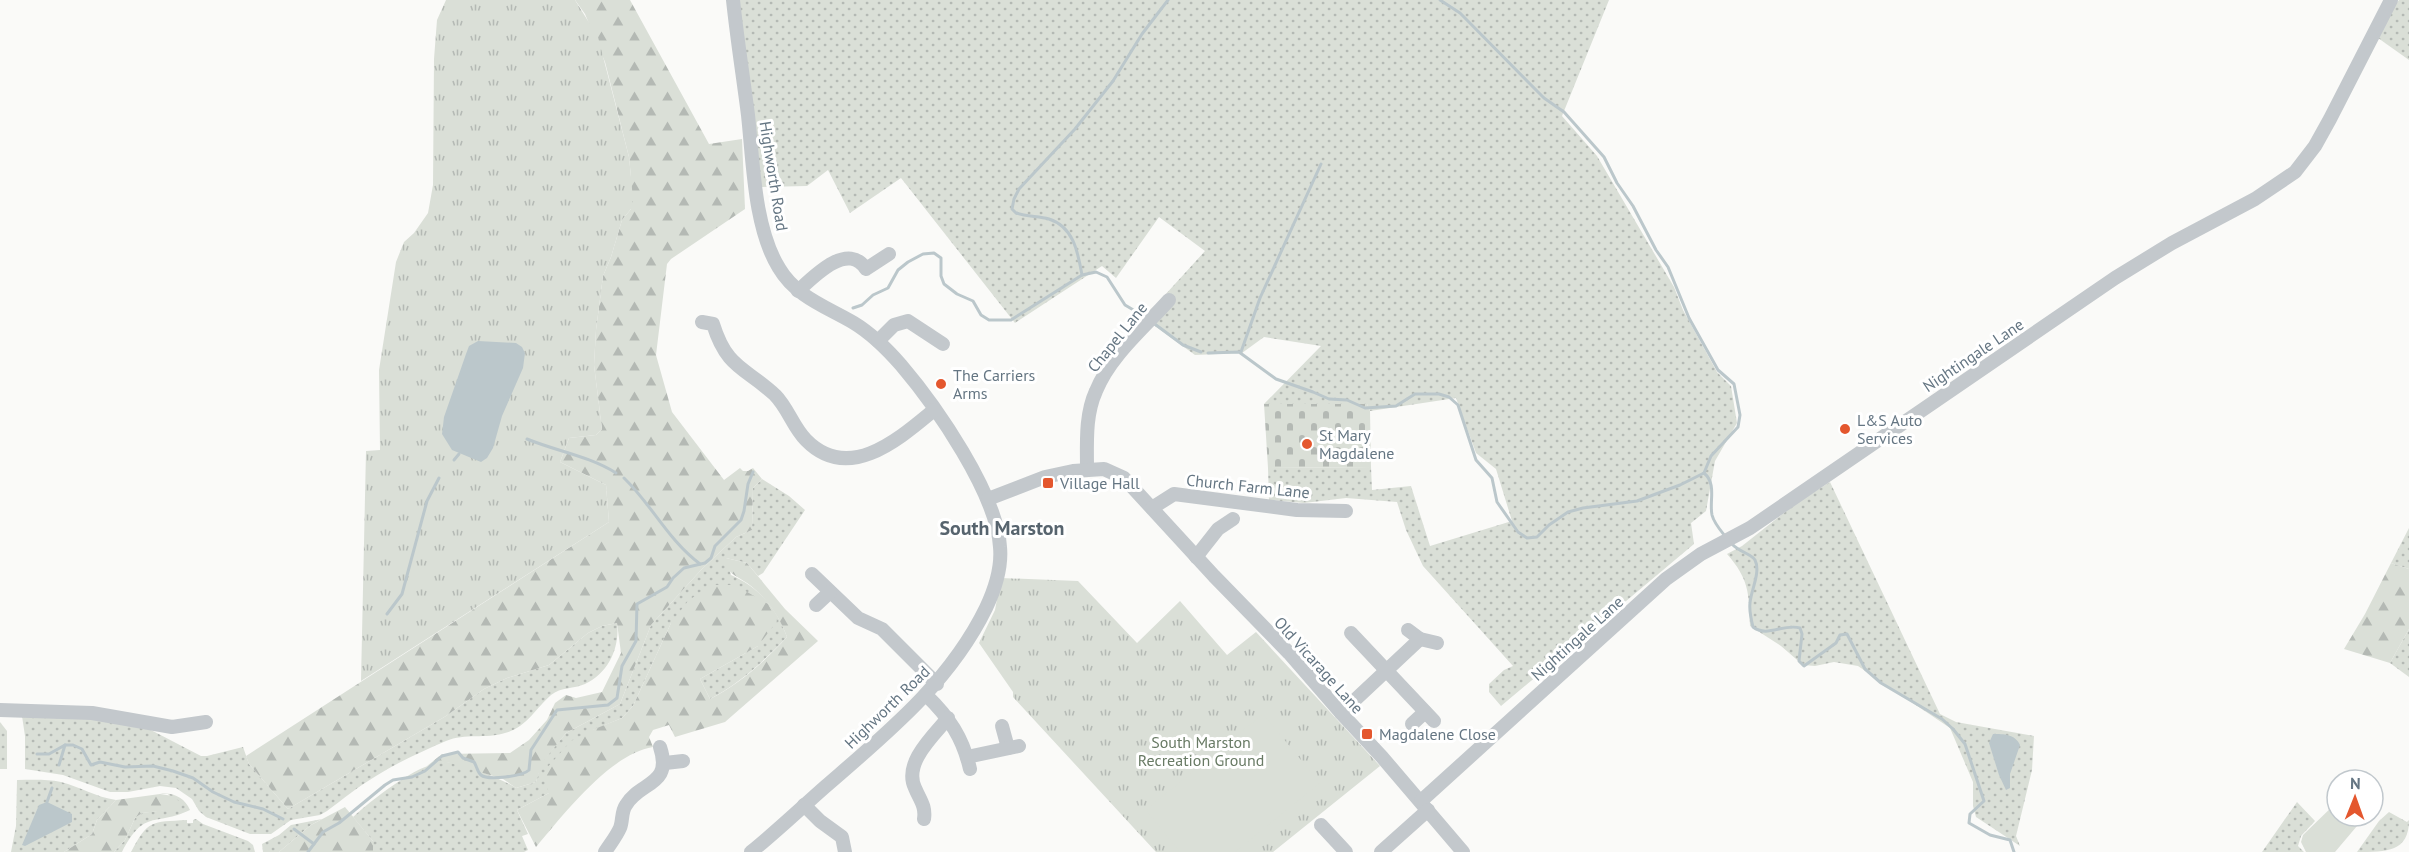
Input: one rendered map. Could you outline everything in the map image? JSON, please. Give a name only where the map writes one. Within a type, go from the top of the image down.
[{"type":"street","name":"Highworth Road","points":[[733,0],[761,218],[774,260],[782,274],[798,291],[853,323],[878,341],[900,364],[934,410],[988,499],[1001,548],[995,586],[974,630],[937,684],[751,852]]},
{"type":"street","name":"Nightingale Lane","points":[[1424,806],[1666,579],[1701,554],[1729,541],[2115,278],[2172,243],[2255,199],[2295,172],[2315,146],[2391,0]]},
{"type":"street","points":[[798,291],[840,259],[853,258],[862,263],[866,269],[889,254]]},
{"type":"street","name":"Chapel Lane","points":[[1087,469],[1088,420],[1095,391],[1106,373],[1149,320],[1169,300]]},
{"type":"street","points":[[712,321],[723,348],[735,364],[772,393],[788,410],[802,436],[827,454],[852,457],[880,450],[934,410]]},
{"type":"street","points":[[878,341],[894,325],[908,321],[943,344]]},
{"type":"street","name":"Old Vicarage Lane","points":[[988,499],[1045,477],[1087,469],[1109,470],[1120,475],[1273,639],[1285,648],[1463,852]]},
{"type":"street","name":"Church Farm Lane","points":[[1152,508],[1174,494],[1297,510],[1346,511]]},
{"type":"street","points":[[1196,557],[1218,529],[1233,519]]},
{"type":"street","points":[[812,574],[858,618],[882,628],[937,684]]},
{"type":"street","points":[[816,605],[830,592]]},
{"type":"street","points":[[1408,630],[1420,639],[1437,643]]},
{"type":"street","points":[[1351,633],[1430,717],[1412,724]]},
{"type":"street","points":[[1341,713],[1420,639]]},
{"type":"street","points":[[926,695],[948,718],[959,736],[969,763],[1013,747],[1002,726]]},
{"type":"street","points":[[0,710],[92,712],[172,727],[206,722]]},
{"type":"street","points":[[928,812],[913,783],[912,772],[919,756],[948,718]]},
{"type":"street","points":[[605,852],[620,828],[626,805],[655,781],[664,763],[660,747]]},
{"type":"street","points":[[664,763],[683,761]]},
{"type":"street","points":[[804,805],[820,821],[842,837],[845,852]]},
{"type":"street","points":[[1381,852],[1424,806]]},
{"type":"street","points":[[1321,825],[1346,852]]},
{"type":"green space","points":[[446,0],[575,0],[598,37],[629,157],[633,200],[631,209],[622,220],[603,276],[594,365],[602,429],[596,435],[569,438],[560,462],[606,485],[609,522],[361,681],[366,451],[380,450],[379,370],[396,262],[404,242],[414,233],[428,213],[433,185],[434,59],[437,20]]},
{"type":"green space","points":[[575,0],[630,0],[709,144],[742,139],[745,209],[667,264],[656,355],[672,412],[724,480],[740,468],[748,471],[753,468],[762,479],[753,488],[752,530],[736,537],[701,570],[651,625],[620,704],[566,733],[542,763],[536,782],[516,788],[503,779],[447,762],[427,766],[442,754],[510,753],[529,740],[547,720],[555,703],[566,695],[576,698],[602,692],[621,653],[617,623],[602,626],[588,633],[549,665],[507,678],[484,689],[446,716],[288,809],[249,764],[246,756],[609,522],[606,485],[560,462],[569,438],[596,435],[602,429],[594,365],[603,276],[622,220],[631,209],[629,157],[605,62],[585,14]]},
{"type":"green space","points":[[738,0],[1609,0],[1562,116],[1597,156],[1674,287],[1683,310],[1717,372],[1731,386],[1737,423],[1715,461],[1706,511],[1691,523],[1694,544],[1501,706],[1489,692],[1489,684],[1504,670],[1513,666],[1423,566],[1406,530],[1397,502],[1346,498],[1304,503],[1269,500],[1268,468],[1371,467],[1372,490],[1411,486],[1430,546],[1512,521],[1496,469],[1476,453],[1456,398],[1370,411],[1367,404],[1264,404],[1321,346],[1264,337],[1242,353],[1195,355],[1144,318],[1205,251],[1159,217],[1116,278],[1102,266],[1015,323],[901,178],[850,213],[828,170],[807,186],[761,187]]},
{"type":"green space","points":[[2399,0],[2409,0],[2409,60],[2378,38],[2393,7]]},
{"type":"green space","points":[[1264,404],[1367,404],[1370,411],[1371,467],[1268,468]]},
{"type":"green space","points":[[762,479],[789,496],[805,510],[763,573],[758,576],[747,563],[726,558],[731,575],[750,586],[766,600],[783,627],[787,637],[769,655],[741,679],[710,699],[700,679],[758,646],[671,623],[633,706],[622,718],[593,730],[549,793],[517,810],[528,834],[522,836],[528,850],[524,852],[373,852],[373,841],[353,817],[397,782],[424,767],[447,762],[483,772],[516,788],[536,782],[541,763],[566,733],[620,704],[651,625],[701,570],[736,537],[752,530],[753,488]]},
{"type":"green space","points":[[1830,482],[1940,714],[1956,722],[2034,736],[2032,770],[2016,836],[2020,846],[1976,817],[1973,806],[1973,782],[1950,728],[1858,666],[1834,662],[1815,666],[1803,665],[1781,646],[1750,626],[1744,579],[1727,554],[1742,546],[1795,504]]},
{"type":"green space","points":[[2409,528],[2409,569],[2391,563]]},
{"type":"green space","points":[[726,558],[747,563],[785,609],[818,641],[725,722],[675,737],[669,725],[653,730],[649,737],[653,747],[637,752],[604,773],[536,847],[517,810],[549,793],[545,770],[571,741],[622,718],[633,706],[671,623],[688,601],[710,585],[735,585],[768,604],[777,621],[758,646],[700,679],[710,699],[751,672],[787,637],[771,607],[754,588],[730,571],[725,565]]},
{"type":"green space","points":[[2391,563],[2409,569],[2409,629],[2390,663],[2344,649]]},
{"type":"green space","name":"South Marston Recreation Ground","points":[[1001,578],[1078,581],[1137,643],[1180,601],[1227,655],[1256,632],[1380,766],[1273,852],[1156,852],[1013,697],[1013,692],[979,643],[995,610]]},
{"type":"green space","points":[[617,623],[615,650],[601,673],[585,684],[555,692],[519,727],[498,735],[461,737],[446,741],[384,771],[320,815],[291,820],[271,834],[250,834],[206,817],[199,811],[192,799],[176,788],[160,786],[128,792],[110,792],[63,775],[25,769],[25,736],[22,716],[88,717],[149,729],[201,756],[243,747],[249,764],[288,809],[446,716],[484,689],[507,678],[549,665],[588,633],[602,626]]},
{"type":"green space","points":[[2409,629],[2409,677],[2390,663]]},
{"type":"green space","points":[[1263,714],[1320,783],[1235,852],[1180,852],[1146,810]]},
{"type":"green space","points":[[0,722],[7,731],[7,769],[0,769]]},
{"type":"green space","points":[[17,780],[61,782],[116,800],[97,820],[92,834],[64,852],[11,852],[16,826]]},
{"type":"green space","points":[[160,794],[173,796],[181,803],[180,809],[142,813],[135,818],[125,840],[114,852],[64,852],[92,834],[97,820],[116,800]]},
{"type":"green space","points":[[168,794],[185,802],[190,810],[144,824],[137,829],[122,852],[114,852],[125,840],[135,818],[142,813],[180,808]]},
{"type":"green space","points":[[2297,802],[2315,821],[2301,836],[2298,846],[2304,852],[2262,852]]},
{"type":"green space","points":[[345,807],[373,841],[373,852],[279,852],[311,825]]},
{"type":"green space","points":[[2389,812],[2407,822],[2409,820],[2405,838],[2394,848],[2378,852],[2357,852],[2374,828],[2385,828],[2385,816]]},
{"type":"green space","points":[[2325,814],[2325,828],[2355,828],[2335,852],[2306,852],[2301,842],[2303,835]]},
{"type":"green space","points":[[196,819],[203,824],[248,841],[253,845],[255,852],[131,852],[142,834],[152,825],[165,821],[187,820],[187,823],[193,823]]},
{"type":"green space","points":[[322,819],[311,825],[279,852],[263,852],[262,844],[291,825]]},
{"type":"shaded area","points":[[478,341],[516,343],[525,353],[523,368],[502,416],[493,448],[487,458],[481,462],[452,450],[442,434],[444,417],[469,346]]},
{"type":"shaded area","points":[[1993,734],[2012,737],[2020,745],[2010,774],[2010,788],[2006,790],[1989,743]]},
{"type":"shaded area","points":[[47,802],[72,814],[72,822],[25,846],[22,845],[39,805]]},
{"type":"waterway","points":[[1082,275],[1073,242],[1064,228],[1049,219],[1016,213],[1012,209],[1014,199],[1019,189],[1075,129],[1113,81],[1142,34],[1168,0]]},
{"type":"waterway","points":[[1440,0],[1460,13],[1544,98],[1564,112],[1604,157],[1617,183],[1668,267],[1689,318],[1718,370],[1734,384],[1740,415],[1738,427],[1711,456],[1704,473]]},
{"type":"waterway","points":[[1241,352],[1260,298],[1321,164]]},
{"type":"waterway","points":[[853,308],[862,305],[873,295],[888,288],[898,270],[908,262],[923,254],[934,253],[941,258],[941,276],[944,284],[957,294],[973,301],[981,315],[989,320],[1011,320],[1082,275],[1096,272],[1107,277],[1125,305],[1147,318]]},
{"type":"waterway","points":[[1152,322],[1183,345],[1201,352]]},
{"type":"waterway","points":[[1208,353],[1239,352],[1276,379],[1329,399],[1347,400],[1365,408],[1396,406],[1415,394],[1439,394],[1449,397],[1458,405],[1476,460],[1492,478],[1497,502],[1518,532],[1527,538],[1537,537],[1549,525],[1568,512],[1637,501],[1680,485],[1704,473]]},
{"type":"waterway","points":[[527,439],[584,458],[616,473]]},
{"type":"waterway","points":[[454,460],[459,454]]},
{"type":"waterway","points":[[308,852],[323,832],[339,823],[393,780],[412,777],[425,771],[442,756],[458,752],[463,758],[474,762],[480,774],[485,777],[505,777],[526,772],[529,770],[531,750],[557,710],[608,705],[617,698],[622,666],[636,641],[637,604],[667,587],[684,568],[705,563],[711,558],[715,546],[741,520],[748,484],[753,472]]},
{"type":"waterway","points":[[1704,473],[1710,482],[1713,518],[1725,536]]},
{"type":"waterway","points":[[387,614],[402,594],[427,501],[439,478]]},
{"type":"waterway","points":[[624,478],[669,533],[700,564]]},
{"type":"waterway","points":[[1732,544],[1753,558],[1757,565],[1750,606],[1753,627],[1764,631],[1788,627],[1800,628],[1802,634],[1799,661],[1804,666],[1836,643],[1840,635],[1847,634],[1865,669],[1881,683],[1942,719],[1965,744],[1984,801],[1970,814],[1969,823],[1990,835],[2010,840],[2014,852]]},
{"type":"waterway","points":[[37,754],[49,754],[65,745],[73,745],[82,749],[91,765],[100,762],[125,767],[153,766],[173,771],[193,778],[213,792],[234,802],[263,809],[283,819]]},
{"type":"waterway","points":[[59,765],[65,745]]},
{"type":"waterway","points":[[47,802],[52,788]]},
{"type":"waterway","points":[[294,829],[314,844]]},
{"type":"place","name":"The Carriers Arms","points":[[941,384]]},
{"type":"place","name":"L&S Auto Services","points":[[1845,429]]},
{"type":"place","name":"St Mary Magdalene","points":[[1307,444]]},
{"type":"place","name":"Village Hall","points":[[1048,483]]},
{"type":"place","name":"Magdalene Close","points":[[1367,734]]},
{"type":"district","name":"South Marston","points":[[1002,528]]}]
